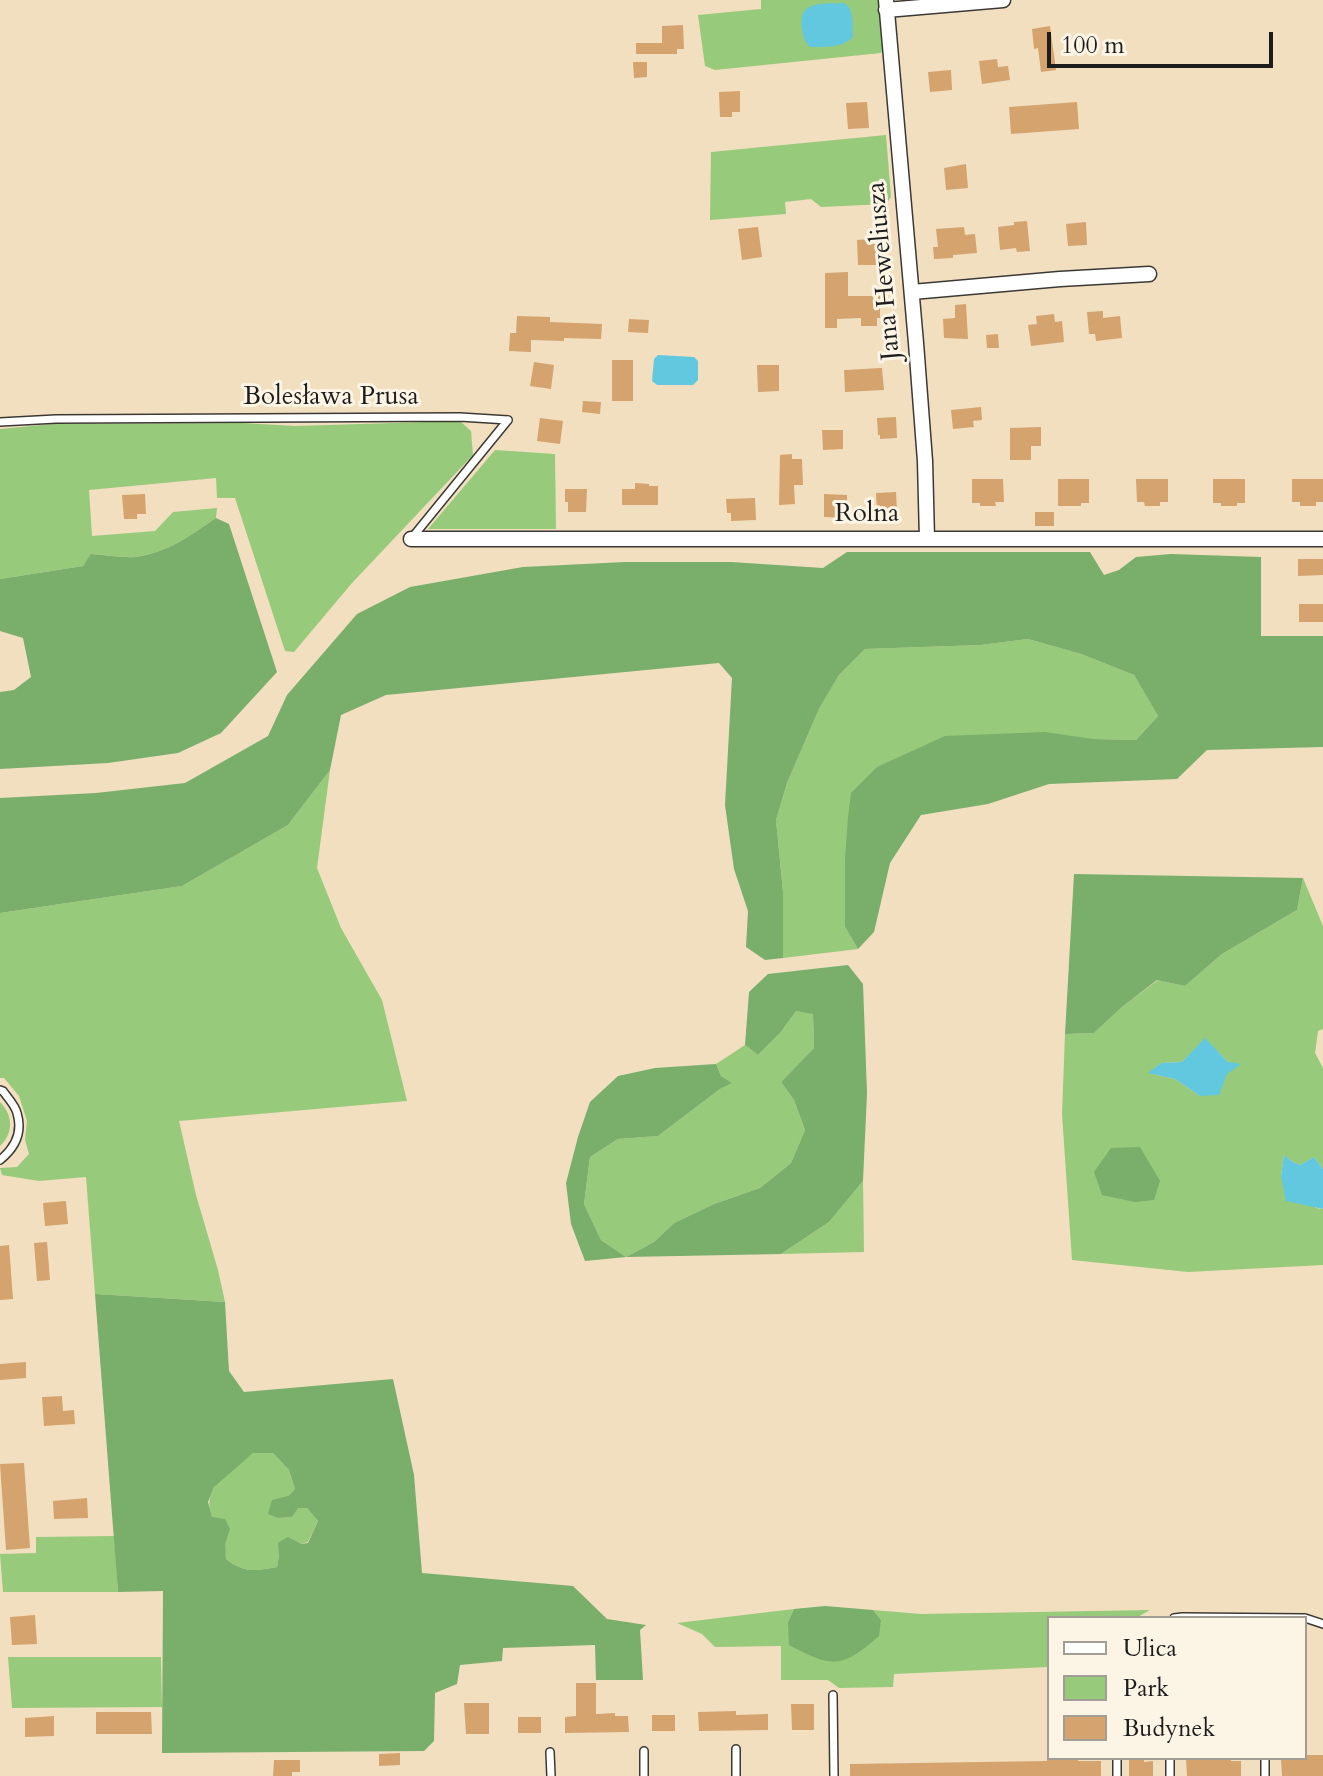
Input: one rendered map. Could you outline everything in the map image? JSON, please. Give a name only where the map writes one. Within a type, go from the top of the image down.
[{"type":"street","points":[[886,5],[1003,0]]},
{"type":"street","name":"Jana Heweliusza","points":[[886,5],[925,461],[927,539]]},
{"type":"street","points":[[912,292],[1149,274]]},
{"type":"street","name":"Rolna","points":[[411,539],[1323,539]]},
{"type":"lane","name":"Bolesława Prusa","points":[[0,422],[413,417],[508,420],[411,539]]},
{"type":"lane","points":[[0,1090],[17,1111],[19,1133],[12,1151],[0,1160]]},
{"type":"lane","points":[[833,1695],[834,1776]]},
{"type":"lane","points":[[736,1749],[736,1776]]},
{"type":"lane","points":[[644,1751],[644,1776]]},
{"type":"lane","points":[[550,1752],[551,1776]]},
{"type":"green space","points":[[761,0],[882,0],[885,45],[881,53],[715,70],[705,66],[698,15],[761,9]]},
{"type":"green space","points":[[886,135],[891,197],[886,204],[821,207],[811,199],[785,202],[786,214],[710,220],[711,152]]},
{"type":"green space","points":[[460,421],[471,431],[473,455],[352,583],[294,652],[285,651],[235,498],[217,498],[216,478],[89,490],[92,536],[155,531],[173,512],[217,508],[216,518],[158,552],[131,557],[92,554],[83,566],[0,579],[0,429],[52,424],[242,423],[295,426]]},
{"type":"green space","points":[[495,450],[555,454],[556,529],[428,529]]},
{"type":"green space","points":[[216,518],[229,524],[277,672],[221,733],[178,753],[108,763],[0,769],[0,692],[14,690],[31,677],[23,638],[0,631],[0,579],[83,566],[91,554],[131,557],[158,552]]},
{"type":"green space","points":[[847,552],[1090,552],[1104,575],[1119,570],[1136,557],[1171,554],[1261,557],[1261,636],[1323,636],[1323,747],[1207,750],[1177,779],[1049,784],[988,804],[921,815],[890,863],[874,932],[858,949],[845,927],[848,817],[851,793],[877,767],[945,736],[1045,732],[1093,739],[1136,740],[1158,716],[1134,675],[1081,654],[1028,639],[981,645],[865,649],[839,675],[819,709],[787,783],[776,820],[783,892],[783,958],[765,960],[746,947],[748,911],[734,869],[725,805],[732,678],[719,663],[386,695],[341,715],[330,770],[288,825],[182,886],[0,913],[0,798],[96,793],[185,783],[268,736],[287,695],[357,614],[410,587],[523,567],[625,562],[731,562],[823,568]]},
{"type":"green space","points":[[1028,639],[1081,654],[1134,675],[1158,716],[1136,740],[945,736],[845,927],[858,949],[783,958],[783,892],[776,820],[787,783],[819,709],[839,675],[865,649],[981,645]]},
{"type":"green space","points":[[330,770],[317,868],[341,928],[382,1000],[407,1101],[179,1121],[225,1302],[95,1294],[86,1177],[39,1181],[2,1175],[0,1168],[17,1167],[29,1154],[25,1140],[27,1121],[19,1096],[4,1078],[0,1078],[0,913],[182,886],[288,825]]},
{"type":"green space","points":[[1074,874],[1303,878],[1297,910],[1222,954],[1185,986],[1157,980],[1094,1033],[1065,1034]]},
{"type":"green space","points":[[1303,878],[1323,926],[1323,1029],[1318,1031],[1315,1053],[1323,1068],[1323,1169],[1314,1157],[1300,1165],[1284,1155],[1281,1176],[1316,1208],[1323,1209],[1323,1265],[1188,1272],[1072,1260],[1062,1114],[1065,1034],[1094,1033],[1158,980],[1185,986],[1222,954],[1297,910]],"holes":[[[1205,1039],[1228,1062],[1200,1096],[1175,1079],[1149,1073],[1161,1063],[1182,1062]]]},
{"type":"green space","points":[[848,965],[863,984],[867,1093],[863,1181],[829,1222],[781,1254],[626,1257],[654,1242],[674,1223],[714,1204],[760,1188],[791,1163],[805,1130],[794,1100],[781,1082],[814,1048],[813,1014],[796,1011],[758,1055],[745,1045],[749,992],[768,974]]},
{"type":"green space","points":[[796,1011],[813,1013],[814,1048],[781,1082],[794,1100],[805,1130],[791,1163],[760,1188],[714,1204],[674,1223],[654,1242],[626,1257],[601,1240],[584,1204],[590,1157],[618,1139],[658,1136],[731,1083],[721,1076],[716,1064],[745,1045],[758,1055]]},
{"type":"green space","points":[[716,1064],[721,1076],[732,1083],[658,1136],[618,1139],[590,1157],[584,1204],[601,1240],[626,1257],[585,1261],[571,1224],[566,1183],[590,1102],[618,1076],[655,1068]]},
{"type":"green space","points":[[0,1102],[9,1118],[10,1130],[0,1146]]},
{"type":"green space","points":[[1140,1147],[1160,1181],[1154,1200],[1135,1202],[1102,1195],[1094,1172],[1111,1148]]},
{"type":"green space","points":[[863,1181],[864,1252],[781,1254],[829,1222]]},
{"type":"green space","points":[[95,1294],[225,1302],[229,1371],[244,1392],[393,1379],[414,1475],[422,1573],[573,1586],[607,1619],[646,1625],[640,1630],[643,1680],[596,1680],[595,1645],[503,1648],[502,1661],[460,1665],[457,1684],[435,1693],[434,1741],[424,1751],[162,1753],[163,1591],[118,1592]],"holes":[[[253,1453],[273,1453],[289,1470],[295,1489],[288,1496],[272,1500],[268,1514],[278,1518],[292,1517],[298,1508],[307,1508],[318,1521],[308,1543],[301,1544],[288,1537],[278,1543],[277,1567],[244,1569],[226,1559],[225,1544],[230,1529],[225,1519],[212,1517],[208,1502],[214,1487]]]},
{"type":"green space","points":[[253,1453],[273,1453],[289,1470],[295,1489],[288,1496],[278,1518],[292,1517],[297,1508],[307,1508],[318,1521],[308,1542],[279,1556],[277,1567],[256,1570],[238,1567],[226,1559],[209,1506],[210,1496],[220,1479]]},
{"type":"green space","points":[[114,1536],[118,1592],[3,1592],[0,1554],[36,1553],[36,1537]]},
{"type":"green space","points":[[825,1606],[873,1610],[881,1620],[879,1636],[855,1655],[836,1662],[816,1658],[789,1645],[788,1622],[794,1609]]},
{"type":"green space","points":[[794,1609],[788,1622],[881,1620],[873,1610],[921,1614],[1150,1610],[1140,1616],[1047,1616],[1047,1667],[894,1674],[893,1687],[839,1688],[828,1680],[781,1680],[781,1646],[715,1647],[702,1634],[677,1623]]},
{"type":"green space","points":[[8,1657],[161,1657],[162,1707],[12,1708]]},
{"type":"water","points":[[844,3],[851,13],[853,37],[839,45],[810,47],[802,29],[804,13],[820,4]]},
{"type":"water","points":[[658,355],[694,357],[698,361],[698,380],[693,385],[657,385],[652,381],[654,359]]},
{"type":"water","points":[[1205,1038],[1228,1062],[1241,1064],[1227,1074],[1219,1095],[1200,1096],[1175,1079],[1148,1073],[1161,1063],[1182,1062]]},
{"type":"water","points":[[1284,1155],[1300,1165],[1314,1157],[1323,1169],[1323,1209],[1286,1201],[1281,1176]]},
{"type":"building","points":[[683,25],[684,49],[677,49],[677,54],[636,54],[636,43],[662,43],[662,26]]},
{"type":"building","points":[[1050,26],[1056,70],[1041,72],[1032,29]]},
{"type":"building","points":[[997,59],[998,67],[1008,66],[1010,80],[982,84],[979,61]]},
{"type":"building","points":[[633,62],[647,62],[647,77],[634,78]]},
{"type":"building","points":[[951,70],[952,90],[930,92],[928,72]]},
{"type":"building","points":[[740,91],[740,112],[732,112],[732,117],[720,117],[719,92]]},
{"type":"building","points":[[867,102],[869,128],[848,129],[846,103]]},
{"type":"building","points":[[1077,102],[1079,129],[1011,134],[1009,107]]},
{"type":"building","points":[[966,164],[968,188],[946,190],[944,168]]},
{"type":"building","points":[[1027,221],[1030,251],[1017,252],[1016,248],[1000,250],[998,227]]},
{"type":"building","points":[[1086,222],[1087,245],[1068,246],[1066,224]]},
{"type":"building","points":[[758,227],[762,257],[742,260],[738,229]]},
{"type":"building","points":[[964,227],[965,235],[975,234],[977,253],[934,259],[933,247],[938,247],[936,229]]},
{"type":"building","points":[[871,239],[872,244],[879,244],[879,265],[858,265],[857,240]]},
{"type":"building","points":[[848,272],[848,296],[880,296],[877,326],[861,326],[861,318],[837,319],[837,328],[825,328],[825,273]]},
{"type":"building","points":[[966,304],[968,339],[944,338],[943,319],[955,318],[955,305]]},
{"type":"building","points":[[1103,311],[1103,318],[1120,316],[1122,338],[1096,341],[1095,334],[1089,334],[1087,312]]},
{"type":"building","points":[[1054,314],[1055,322],[1062,321],[1064,342],[1031,346],[1028,325],[1037,324],[1036,316]]},
{"type":"building","points":[[517,316],[550,317],[550,322],[602,324],[601,339],[531,340],[531,352],[509,351],[510,333],[516,333]]},
{"type":"building","points":[[629,319],[649,320],[648,333],[628,332]]},
{"type":"building","points":[[998,334],[999,348],[987,348],[986,335]]},
{"type":"building","points":[[612,360],[633,360],[633,401],[612,401]]},
{"type":"building","points":[[534,362],[554,365],[551,389],[530,386]]},
{"type":"building","points":[[757,365],[779,365],[779,391],[758,392]]},
{"type":"building","points":[[882,368],[884,390],[845,392],[844,370]]},
{"type":"building","points":[[583,401],[601,402],[600,414],[582,412]]},
{"type":"building","points":[[981,407],[982,420],[973,421],[974,427],[953,429],[951,410]]},
{"type":"building","points":[[896,417],[897,438],[880,439],[877,418]]},
{"type":"building","points":[[540,418],[563,421],[560,444],[537,441]]},
{"type":"building","points":[[1041,427],[1041,446],[1031,446],[1031,460],[1010,460],[1010,428]]},
{"type":"building","points":[[822,430],[843,430],[843,449],[823,450]]},
{"type":"building","points":[[792,454],[792,459],[802,459],[803,485],[794,485],[795,504],[779,505],[780,455]]},
{"type":"building","points":[[972,479],[1003,479],[1004,502],[995,502],[996,506],[972,503]]},
{"type":"building","points":[[1058,479],[1089,479],[1089,503],[1058,506]]},
{"type":"building","points":[[1136,479],[1168,479],[1168,502],[1160,502],[1160,506],[1145,506],[1144,502],[1137,502]]},
{"type":"building","points":[[1213,479],[1245,479],[1245,503],[1221,506],[1221,503],[1213,503]]},
{"type":"building","points":[[1292,479],[1323,479],[1323,502],[1316,502],[1316,506],[1300,506],[1300,502],[1292,502]]},
{"type":"building","points":[[635,483],[658,486],[658,505],[622,505],[622,489],[635,489]]},
{"type":"building","points":[[565,489],[587,489],[586,512],[568,512]]},
{"type":"building","points":[[896,492],[897,512],[877,512],[876,493]]},
{"type":"building","points":[[145,494],[146,514],[137,514],[137,519],[124,519],[122,495]]},
{"type":"building","points":[[824,494],[847,495],[847,518],[824,517]]},
{"type":"building","points":[[755,498],[756,520],[731,521],[726,499]]},
{"type":"building","points":[[1035,512],[1054,512],[1054,526],[1035,526]]},
{"type":"building","points":[[1298,559],[1323,559],[1323,575],[1298,576]]},
{"type":"building","points":[[1299,604],[1323,604],[1323,622],[1299,622]]},
{"type":"building","points":[[66,1201],[68,1224],[45,1226],[43,1203]]},
{"type":"building","points":[[47,1242],[50,1280],[37,1281],[34,1243]]},
{"type":"building","points":[[9,1245],[13,1299],[0,1300],[0,1246]]},
{"type":"building","points":[[26,1362],[26,1378],[0,1380],[0,1364]]},
{"type":"building","points":[[62,1396],[63,1411],[74,1410],[75,1424],[44,1426],[42,1397]]},
{"type":"building","points":[[24,1463],[30,1548],[6,1550],[0,1464]]},
{"type":"building","points":[[87,1498],[88,1518],[54,1519],[53,1501]]},
{"type":"building","points":[[35,1615],[37,1644],[12,1645],[10,1617]]},
{"type":"building","points":[[576,1683],[596,1683],[596,1714],[628,1716],[629,1732],[565,1733],[565,1717],[576,1716]]},
{"type":"building","points":[[464,1703],[489,1703],[489,1734],[466,1734]]},
{"type":"building","points":[[791,1704],[814,1704],[814,1730],[792,1730]]},
{"type":"building","points":[[736,1711],[736,1715],[768,1714],[768,1730],[699,1731],[698,1712]]},
{"type":"building","points":[[96,1712],[151,1712],[152,1734],[96,1734]]},
{"type":"building","points":[[652,1715],[675,1715],[675,1731],[652,1731]]},
{"type":"building","points":[[54,1716],[54,1736],[25,1737],[25,1718]]},
{"type":"building","points":[[518,1717],[541,1717],[541,1733],[518,1733]]},
{"type":"building","points":[[400,1753],[400,1765],[379,1766],[379,1754]]},
{"type":"building","points":[[1307,1755],[1323,1755],[1323,1776],[1282,1776],[1281,1760],[1307,1760]]},
{"type":"building","points":[[274,1760],[300,1760],[300,1772],[292,1772],[292,1776],[273,1776]]},
{"type":"building","points":[[1129,1760],[1153,1761],[1153,1776],[1129,1776]]},
{"type":"building","points":[[1186,1760],[1241,1761],[1241,1776],[1187,1776]]},
{"type":"building","points":[[1101,1761],[1101,1776],[850,1776],[850,1764]]}]
